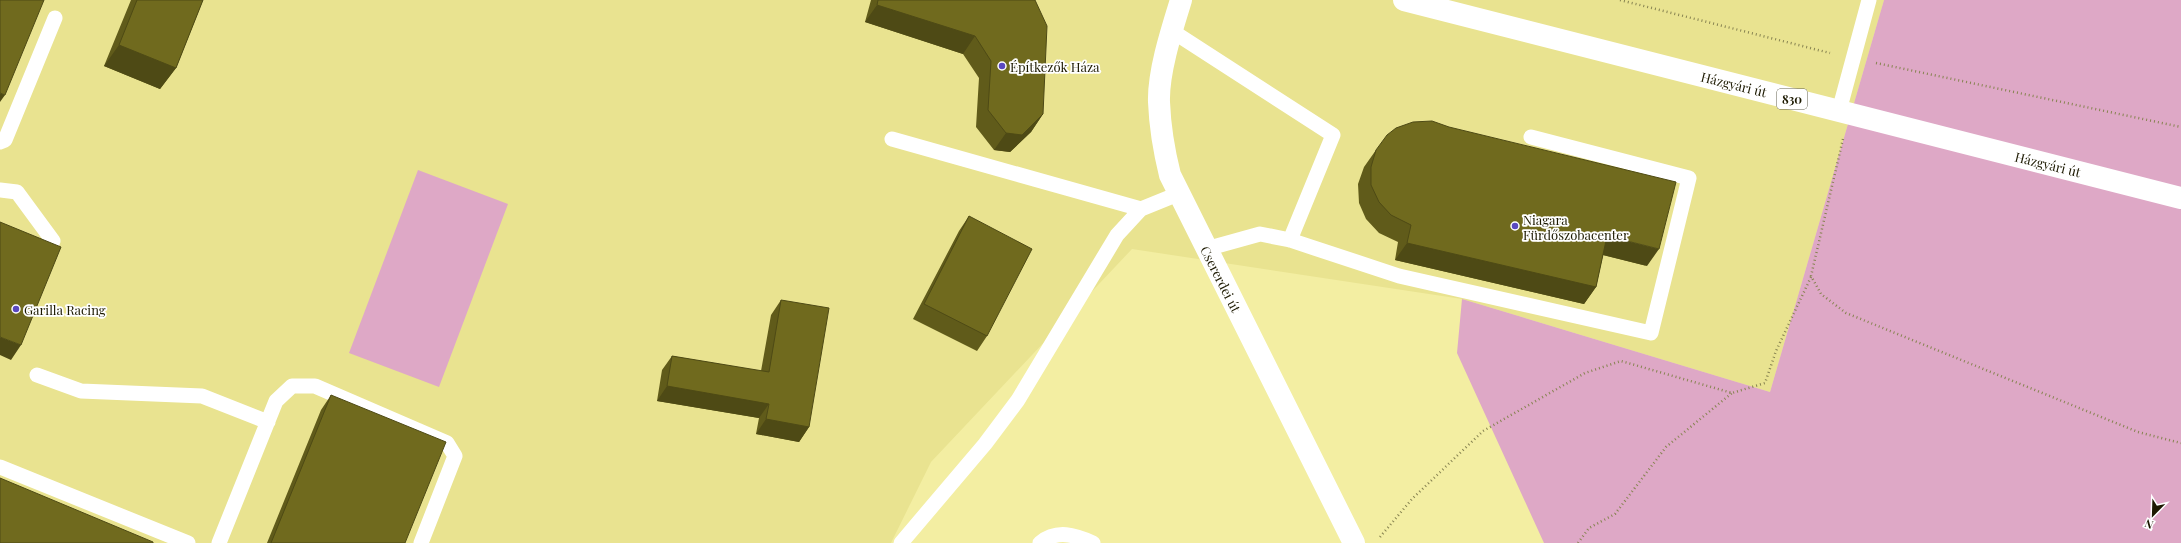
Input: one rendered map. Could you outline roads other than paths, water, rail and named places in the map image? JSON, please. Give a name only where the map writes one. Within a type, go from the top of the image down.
[{"type":"main road","name":"Csererdei út","points":[[1180,0],[1165,61],[1159,100],[1164,149],[1170,175],[1178,194],[1354,543]]},
{"type":"main road","name":"Házgyári út","points":[[1404,0],[2181,198]]},
{"type":"lane","points":[[1844,112],[1854,58],[1869,0]]},
{"type":"lane","points":[[0,142],[5,140],[55,18]]},
{"type":"lane","points":[[1172,31],[1333,135],[1290,240]]},
{"type":"lane","points":[[1206,249],[1260,234],[1290,240],[1400,276],[1651,333],[1689,178],[1532,137]]},
{"type":"lane","points":[[892,139],[1141,209]]},
{"type":"lane","points":[[0,190],[17,192],[53,241]]},
{"type":"lane","points":[[901,543],[985,444],[1018,400],[1117,235],[1141,209],[1178,194]]},
{"type":"lane","points":[[37,375],[81,391],[202,396],[268,422]]},
{"type":"lane","points":[[219,543],[276,402],[292,386],[314,386],[447,443],[455,456],[421,543]]},
{"type":"lane","points":[[0,466],[188,543]]},
{"type":"lane","points":[[1040,543],[1060,534],[1077,536],[1093,543]]},
{"type":"place","name":"Építkezők Háza","points":[[1002,66]]},
{"type":"place","name":"Niagara Fürdőszobacenter","points":[[1515,226]]},
{"type":"place","name":"Garilla Racing","points":[[16,309]]}]
